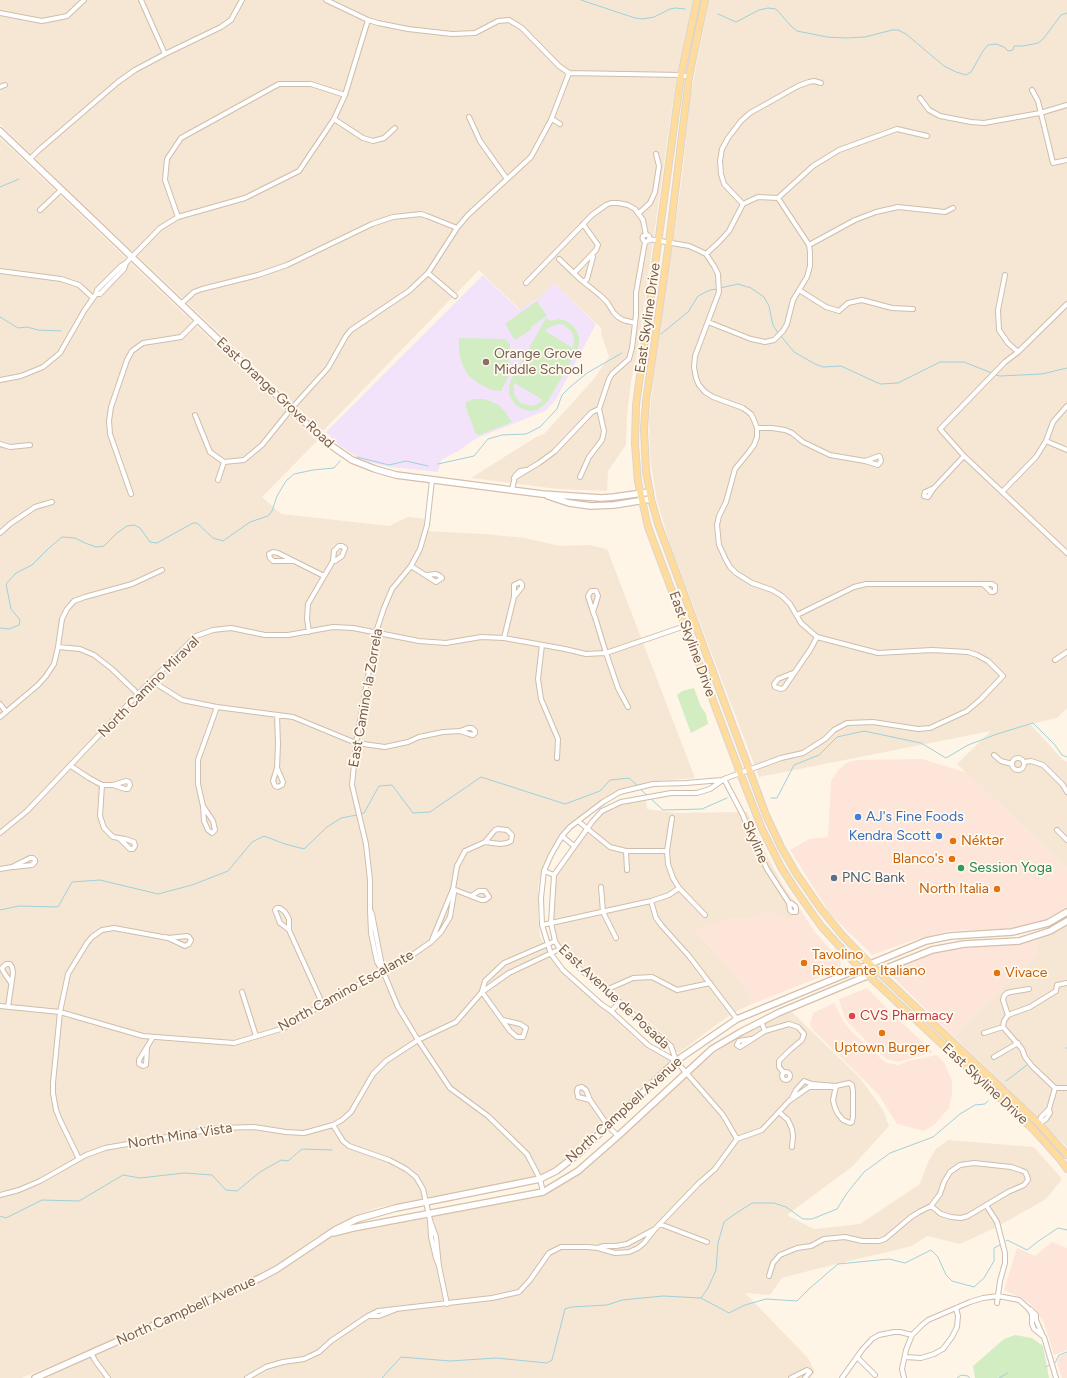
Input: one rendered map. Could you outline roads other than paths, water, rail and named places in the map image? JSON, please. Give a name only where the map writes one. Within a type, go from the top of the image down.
[{"type":"main road","name":"East Skyline Drive","points":[[697,0],[681,75],[636,405],[635,444],[640,494],[648,527],[749,797],[770,846],[795,889],[821,926],[860,968],[1033,1129],[1067,1169]]},
{"type":"main road","name":"East Skyline Drive","points":[[705,0],[689,77],[669,242],[646,401],[644,429],[645,450],[651,499],[658,524],[669,557],[773,830],[796,873],[821,909],[843,936],[870,964],[1039,1124],[1067,1155]]},
{"type":"main road","name":"East Orange Grove Road","points":[[0,131],[326,442],[352,460],[396,475],[542,494],[601,498],[650,492]]},
{"type":"main road","name":"East Orange Grove Road","points":[[542,494],[569,503],[591,506],[614,505],[651,499]]},
{"type":"main road","points":[[696,657],[702,656],[704,658],[716,690],[724,702]]},
{"type":"main road","points":[[749,797],[778,854],[789,861]]},
{"type":"main road","name":"North Campbell Avenue","points":[[35,1378],[260,1278],[277,1269],[311,1245],[342,1226],[370,1214],[540,1179],[556,1171],[578,1154],[676,1061],[737,1019],[926,941],[950,936],[1012,932],[1048,923],[1067,912]]},
{"type":"main road","name":"North Campbell Avenue","points":[[330,1234],[353,1228],[429,1217],[543,1192],[578,1171],[712,1049],[741,1032],[778,1013],[911,958],[948,946],[1006,942],[1032,938],[1050,931],[1067,921]]},
{"type":"main road","points":[[945,1047],[951,1047],[990,1083],[1003,1089]]},
{"type":"street","points":[[0,13],[42,21],[67,16],[84,0]]},
{"type":"street","points":[[141,0],[165,54]]},
{"type":"street","points":[[30,159],[118,82],[135,70],[221,27],[231,20],[242,0]]},
{"type":"street","points":[[326,0],[368,20],[408,29],[452,34],[475,33],[498,21],[509,20],[522,28],[559,66],[569,73],[681,75],[689,77]]},
{"type":"street","points":[[0,380],[21,376],[43,367],[60,352],[84,311],[95,296],[100,294],[124,270],[126,263],[160,228],[178,217],[245,198],[299,171],[334,119],[345,94],[368,20]]},
{"type":"street","points":[[195,415],[210,452],[224,462],[244,460],[262,445],[291,408],[328,368],[351,330],[409,290],[428,273],[457,228],[468,215],[531,156],[552,119],[569,73]]},
{"type":"street","points":[[743,204],[724,184],[721,174],[720,161],[722,149],[728,138],[741,121],[750,113],[798,86],[814,81],[821,83]]},
{"type":"street","points":[[178,217],[165,180],[167,159],[181,138],[279,84],[311,84],[345,94]]},
{"type":"street","points":[[0,87],[5,85]]},
{"type":"street","points":[[1032,90],[1038,101],[1053,163],[1067,160]]},
{"type":"street","points":[[920,98],[929,110],[940,116],[984,123],[1040,113],[1067,105]]},
{"type":"street","points":[[469,117],[480,141],[508,179]]},
{"type":"street","points":[[334,119],[363,138],[373,141],[386,137],[394,128]]},
{"type":"street","points":[[552,119],[560,124]]},
{"type":"street","points":[[706,254],[729,231],[743,204],[758,197],[778,198],[813,166],[833,153],[856,143],[897,129],[926,136]]},
{"type":"street","points":[[639,213],[650,203],[655,192],[659,166],[656,154]]},
{"type":"street","points":[[40,210],[61,190]]},
{"type":"street","points":[[708,322],[751,339],[765,342],[774,340],[787,324],[793,300],[807,277],[810,266],[809,245],[778,198]]},
{"type":"street","points":[[526,283],[600,208],[611,203],[618,203],[628,205],[639,213],[643,220],[646,235],[649,236],[639,270],[632,348],[629,359],[614,371],[609,379],[599,409],[603,436],[602,440],[588,457],[580,477]]},
{"type":"street","points":[[809,245],[855,220],[876,212],[898,207],[945,212],[953,208]]},
{"type":"street","points":[[181,304],[194,292],[202,288],[258,276],[287,265],[372,224],[393,217],[421,214],[457,228]]},
{"type":"street","points":[[574,273],[596,250],[598,245],[583,224]]},
{"type":"street","points":[[647,241],[669,242],[689,246],[706,254],[718,274],[719,292],[695,356],[694,367],[699,385],[705,392],[713,397],[742,408],[750,414],[757,428],[757,437],[754,445],[735,468],[726,502],[719,516],[717,525],[719,545],[726,560],[736,573],[782,596],[790,604],[801,623],[817,637],[784,688],[781,689],[775,687],[774,684],[778,679],[793,673]]},
{"type":"street","points":[[584,282],[587,278],[593,257],[592,254]]},
{"type":"street","points":[[559,259],[602,296],[618,317],[634,323]]},
{"type":"street","points":[[0,271],[61,279],[79,285],[95,296]]},
{"type":"street","points":[[428,273],[455,296]]},
{"type":"street","points":[[1005,275],[998,310],[999,330],[1008,343],[1018,352]]},
{"type":"street","points":[[799,290],[826,307],[839,310],[848,303],[862,300],[892,308],[913,309]]},
{"type":"street","points":[[1067,304],[1018,352],[1005,362],[940,429],[964,456],[1067,553]]},
{"type":"street","points":[[130,494],[110,434],[109,421],[111,407],[127,360],[132,350],[143,343],[181,337],[198,320]]},
{"type":"street","points":[[1002,491],[1036,457],[1046,441],[1053,422],[1067,406]]},
{"type":"street","points":[[512,490],[514,478],[518,472],[539,463],[554,452],[592,412],[599,409]]},
{"type":"street","points":[[757,428],[785,430],[792,433],[803,442],[830,455],[866,460]]},
{"type":"street","points":[[1046,441],[1067,450]]},
{"type":"street","points":[[0,444],[10,447],[30,445]]},
{"type":"street","points":[[934,488],[964,456]]},
{"type":"street","points":[[218,480],[224,462]]},
{"type":"street","name":"East Camino la Zorrela","points":[[432,480],[427,525],[420,549],[410,566],[392,589],[376,632],[356,743],[352,785],[366,844],[370,880],[371,933],[377,962],[383,971],[398,1007],[418,1040],[450,1088],[488,1116],[526,1154],[540,1179],[543,1192]]},
{"type":"street","points":[[0,533],[10,524],[35,507],[52,502]]},
{"type":"street","points":[[293,561],[273,561],[269,554],[273,552],[278,553],[324,576]]},
{"type":"street","points":[[309,632],[306,619],[308,604],[333,561]]},
{"type":"street","points":[[410,566],[426,575]]},
{"type":"street","points":[[0,717],[38,685],[54,664],[62,619],[67,609],[74,601],[85,596],[132,584],[162,570]]},
{"type":"street","points":[[797,615],[854,587],[866,584],[983,584]]},
{"type":"street","points":[[504,638],[514,597]]},
{"type":"street","points":[[593,612],[618,688],[628,707]]},
{"type":"street","name":"North Camino Miraval","points":[[0,833],[22,816],[138,694],[196,636],[213,630],[231,628],[265,635],[288,635],[333,627],[353,628],[419,641],[446,643],[481,636],[504,638],[566,648],[586,654],[606,654],[685,626]]},
{"type":"street","name":"East Avenue de Posada","points":[[737,1138],[723,1115],[676,1061],[648,1045],[563,970],[551,954],[542,925],[541,898],[544,871],[562,836],[570,827],[603,802],[620,792],[653,784],[723,779],[781,758],[803,753],[846,723],[873,722],[918,729],[930,728],[967,711],[1003,676],[988,661],[968,652],[932,650],[878,653],[817,637]]},
{"type":"street","points":[[542,645],[538,679],[541,699],[558,739],[557,758]]},
{"type":"street","points":[[58,647],[80,649],[94,655],[112,669],[138,694]]},
{"type":"street","points":[[1055,660],[1067,652]]},
{"type":"street","points":[[152,681],[182,700],[217,707],[293,717],[356,743],[385,747],[408,742],[419,737],[443,732],[460,731]]},
{"type":"street","points":[[0,704],[6,712]]},
{"type":"street","points":[[203,806],[213,821],[215,830],[212,833],[208,830],[204,821],[203,806],[198,784],[198,760],[217,707]]},
{"type":"street","points":[[277,715],[277,768]]},
{"type":"street","points":[[994,755],[1001,761],[1012,764],[1014,769],[1020,771],[1024,766],[1024,762]]},
{"type":"street","points":[[1012,764],[1013,760],[1017,758],[1022,759],[1024,762],[1032,761],[1042,765],[1063,785],[1067,792]]},
{"type":"street","points":[[71,766],[88,778],[102,785],[113,785]]},
{"type":"street","name":"East Avenue de Posada","points":[[676,1061],[671,1046],[581,970],[560,949],[555,941],[551,923],[554,875],[587,828],[602,811],[615,804],[627,801],[671,794],[697,793],[710,789],[723,779]]},
{"type":"street","name":"Skyline","points":[[723,779],[743,815],[750,834],[767,869],[789,903]]},
{"type":"street","points":[[671,794],[672,783]]},
{"type":"street","points":[[102,785],[100,816],[104,827],[113,837],[119,838]]},
{"type":"street","points":[[672,818],[667,851],[668,864],[672,878],[679,888],[705,915]]},
{"type":"street","points":[[578,821],[610,847],[626,852],[667,851]]},
{"type":"street","name":"North Camino Escalante","points":[[431,942],[453,889],[457,866],[465,851],[485,842],[495,830],[507,830],[512,835],[511,841],[508,844],[485,842]]},
{"type":"street","points":[[1057,830],[1067,840]]},
{"type":"street","points":[[562,836],[574,846]]},
{"type":"street","points":[[626,852],[626,870]]},
{"type":"street","points":[[0,869],[14,866]]},
{"type":"street","points":[[544,871],[554,875]]},
{"type":"street","points":[[601,886],[603,912],[616,938]]},
{"type":"street","points":[[542,925],[651,901],[669,895],[679,888]]},
{"type":"street","points":[[453,889],[471,896]]},
{"type":"street","name":"North Camino Escalante","points":[[0,1006],[60,1012],[133,1034],[234,1043],[284,1028],[408,958],[431,942],[441,932],[450,917],[454,893],[453,889]]},
{"type":"street","points":[[651,901],[656,918],[689,956],[737,1019]]},
{"type":"street","points":[[289,930],[280,924],[275,910],[277,908],[280,908],[285,912],[289,920],[289,930],[323,1005]]},
{"type":"street","points":[[79,1159],[56,1110],[53,1094],[53,1078],[60,1012],[64,990],[70,970],[87,943],[99,932],[106,929],[114,928],[166,937],[187,936],[190,937],[191,940],[188,945],[184,946],[166,937]]},
{"type":"street","name":"North Mina Vista","points":[[482,992],[485,981],[504,963],[555,941]]},
{"type":"street","name":"North Mina Vista","points":[[0,1195],[15,1192],[40,1181],[92,1152],[105,1148],[218,1128],[254,1126],[286,1132],[304,1133],[333,1125],[347,1116],[355,1107],[373,1074],[386,1061],[418,1040],[456,1022],[482,992],[509,973],[560,949]]},
{"type":"street","points":[[606,990],[633,978],[652,977],[677,990],[710,983]]},
{"type":"street","points":[[8,1006],[11,983]]},
{"type":"street","points":[[1067,983],[1057,985],[1056,991],[1030,1007],[1008,1015],[1004,1021],[1003,1027],[1012,1039],[1018,1043],[1025,1057],[1032,1066],[1055,1088],[1067,1088]]},
{"type":"street","points":[[1008,1015],[1003,1000],[1006,993],[1029,989]]},
{"type":"street","points":[[242,992],[256,1036]]},
{"type":"street","points":[[482,992],[502,1020],[510,1031],[517,1037],[523,1036],[526,1028],[520,1024],[502,1020]]},
{"type":"street","points":[[611,1011],[620,1002]]},
{"type":"street","points":[[761,1022],[765,1031]]},
{"type":"street","points":[[751,1039],[765,1031],[789,1024],[796,1025],[804,1034],[802,1040],[779,1061],[779,1067],[784,1073]]},
{"type":"street","points":[[984,1033],[1003,1027]]},
{"type":"street","points":[[147,1048],[154,1037]]},
{"type":"street","points":[[994,1057],[1018,1043]]},
{"type":"street","points":[[792,1098],[796,1090],[804,1082],[811,1085],[833,1087],[836,1086],[849,1083],[852,1086],[853,1091],[853,1116],[852,1122],[850,1123],[843,1120],[835,1108],[833,1100],[836,1086]]},
{"type":"street","points":[[247,1378],[266,1367],[283,1362],[304,1359],[319,1352],[331,1341],[378,1310],[447,1304],[492,1298],[519,1292],[530,1280],[549,1253],[561,1247],[598,1248],[615,1253],[629,1252],[644,1244],[655,1229],[698,1184],[715,1169],[737,1138],[762,1130],[792,1098],[811,1085]]},
{"type":"street","points":[[1033,1129],[1039,1124],[1041,1117],[1049,1108],[1055,1088]]},
{"type":"street","points":[[590,1100],[608,1126],[618,1136]]},
{"type":"street","points":[[779,1112],[788,1120],[792,1129],[792,1147]]},
{"type":"street","points":[[333,1125],[343,1141],[349,1146],[389,1160],[412,1174],[421,1184],[429,1217],[436,1237],[447,1304]]},
{"type":"street","points":[[768,1276],[773,1263],[780,1255],[811,1246],[830,1237],[845,1237],[862,1241],[879,1241],[885,1239],[919,1212],[931,1206],[940,1194],[944,1182],[950,1172],[960,1165],[974,1163],[1011,1167],[1024,1172],[1028,1177],[1024,1185],[1008,1192],[968,1216],[955,1218],[941,1214],[931,1206]]},
{"type":"street","points":[[986,1205],[997,1222],[1005,1253],[1005,1263],[1000,1281],[997,1303]]},
{"type":"street","points":[[660,1224],[707,1242]]},
{"type":"street","points":[[598,1248],[603,1246],[627,1244],[655,1229]]},
{"type":"street","points":[[904,1378],[902,1369],[906,1350],[912,1335],[928,1320],[983,1298],[998,1296],[1019,1300],[1036,1315],[1056,1378]]},
{"type":"street","points":[[905,1357],[921,1358],[934,1354],[943,1349],[957,1327],[958,1316],[956,1308]]},
{"type":"street","points":[[1028,1308],[1032,1314],[1032,1324],[1034,1329],[1044,1337]]},
{"type":"street","points":[[842,1378],[867,1342],[879,1335],[887,1333],[900,1332],[912,1335]]},
{"type":"street","points":[[92,1352],[96,1362],[108,1378]]},
{"type":"street","points":[[857,1357],[875,1375]]},
{"type":"street","points":[[791,1378],[808,1370],[810,1372],[805,1378]]},
{"type":"waterway","points":[[581,0],[635,18],[643,19],[654,17],[670,9],[685,9]]},
{"type":"waterway","points":[[718,14],[736,22],[759,10],[768,8],[776,9],[797,31],[827,37],[865,37],[892,30],[898,30],[906,34],[944,66],[966,75],[971,72],[988,45],[996,44],[1004,47],[1008,51],[1013,50],[1014,46],[1038,43],[1044,38],[1061,15],[1067,13]]},
{"type":"waterway","points":[[0,187],[19,179]]},
{"type":"waterway","points":[[720,288],[738,284],[751,288],[764,297],[769,306],[773,325],[778,333]]},
{"type":"waterway","points":[[661,334],[688,312],[698,296],[710,290],[717,289]]},
{"type":"waterway","points":[[0,317],[18,328],[27,327],[38,330],[61,331]]},
{"type":"waterway","points":[[780,335],[794,352],[815,364],[823,367],[841,366],[880,384],[898,383],[940,362],[964,362],[992,373]]},
{"type":"waterway","points":[[438,464],[474,456],[488,439],[502,435],[526,434],[540,427],[557,409],[562,395],[569,388],[587,373],[622,353]]},
{"type":"waterway","points":[[995,375],[1042,374],[1067,368]]},
{"type":"waterway","points":[[357,457],[389,465],[406,461],[428,466]]},
{"type":"waterway","points":[[0,628],[9,629],[19,625],[20,620],[11,609],[6,584],[16,573],[32,565],[62,537],[75,538],[96,547],[104,546],[117,533],[127,526],[134,525],[140,528],[150,542],[157,543],[193,523],[197,523],[213,538],[223,541],[250,522],[268,516],[272,511],[277,496],[286,481],[294,474],[334,468],[340,461]]},
{"type":"waterway","points":[[771,798],[777,798],[794,765],[819,755],[837,737],[864,731],[921,743],[946,758],[968,745],[1033,723],[1055,745],[1062,755],[1067,757]]},
{"type":"waterway","points":[[360,814],[364,813],[379,786],[392,785],[413,813],[430,812],[481,777],[565,804],[600,791],[610,780],[629,778],[638,786]]},
{"type":"waterway","points":[[640,789],[648,796]]},
{"type":"waterway","points":[[650,798],[663,810],[702,809],[727,798]]},
{"type":"waterway","points":[[0,910],[19,906],[58,907],[72,882],[100,880],[158,894],[192,885],[228,871],[252,842],[264,836],[304,849],[327,827],[341,818],[357,815]]},
{"type":"waterway","points":[[1006,1081],[1027,1065]]},
{"type":"waterway","points":[[382,1378],[401,1357],[450,1361],[496,1358],[547,1363],[552,1360],[565,1309],[571,1307],[607,1305],[622,1300],[663,1296],[701,1298],[708,1288],[716,1270],[718,1243],[724,1222],[732,1216],[752,1203],[774,1203],[786,1207],[803,1219],[812,1219],[837,1209],[847,1193],[864,1172],[890,1153],[933,1137],[960,1114],[975,1105],[985,1104],[988,1101]]},
{"type":"waterway","points":[[0,1216],[6,1218],[42,1200],[79,1201],[123,1175],[140,1178],[184,1173],[212,1175],[226,1190],[237,1191],[260,1172],[281,1160],[288,1161],[302,1149],[332,1150]]},
{"type":"waterway","points":[[1006,1241],[1007,1240],[1027,1250],[1058,1228],[1067,1230]]},
{"type":"waterway","points":[[701,1298],[729,1313],[745,1305],[766,1299],[797,1301],[838,1264],[889,1259],[905,1263],[931,1250],[938,1257],[946,1275],[952,1281],[974,1287],[984,1278],[994,1261],[994,1248],[1000,1245]]},
{"type":"waterway","points":[[1055,1363],[1059,1355],[1067,1352]]},
{"type":"waterway","points":[[999,1378],[1008,1373]]},
{"type":"waterway","points":[[957,1378],[961,1375],[968,1376],[970,1378]]},
{"type":"place","name":"Orange Grove Middle School","points":[[486,362]]},
{"type":"place","name":"AJ's Fine Foods","points":[[858,817]]},
{"type":"place","name":"Kendra Scott","points":[[939,836]]},
{"type":"place","name":"Néktər","points":[[953,841]]},
{"type":"place","name":"Blanco's","points":[[952,859]]},
{"type":"place","name":"Session Yoga","points":[[961,868]]},
{"type":"place","name":"PNC Bank","points":[[834,878]]},
{"type":"place","name":"North Italia","points":[[997,889]]},
{"type":"place","name":"Tavolino Ristorante Italiano","points":[[804,963]]},
{"type":"place","name":"Vivace","points":[[997,973]]},
{"type":"place","name":"CVS Pharmacy","points":[[852,1016]]},
{"type":"place","name":"Uptown Burger","points":[[882,1033]]}]
